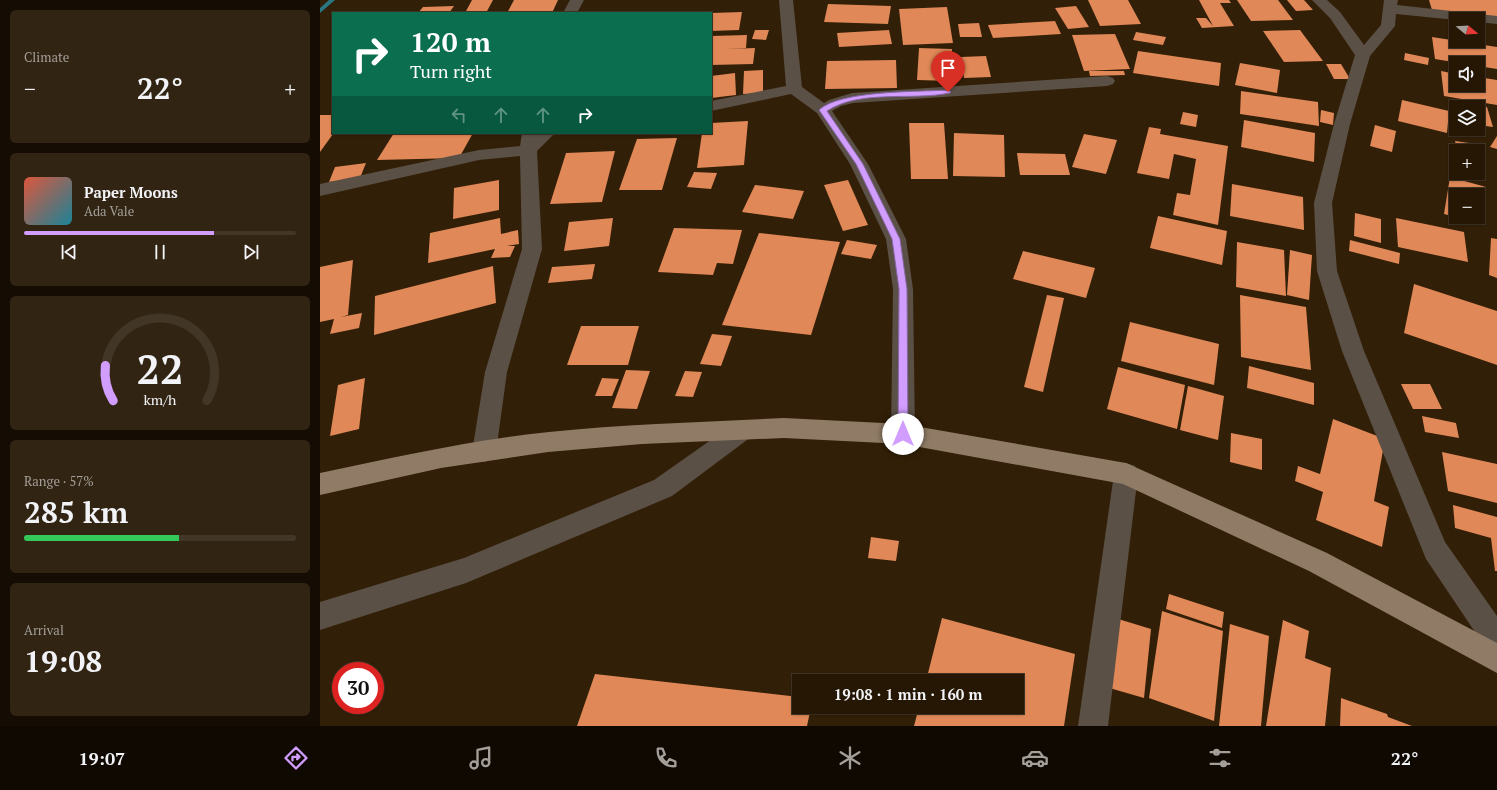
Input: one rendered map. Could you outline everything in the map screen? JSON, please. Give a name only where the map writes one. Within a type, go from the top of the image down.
[{"type":"main road","points":[[320,484],[441,458],[548,442],[642,434],[784,428],[903,434],[1126,474],[1318,562],[1497,659]]},
{"type":"street","points":[[570,12],[576,0]]},
{"type":"street","points":[[788,0],[794,89]]},
{"type":"street","points":[[1319,0],[1335,15],[1363,55]]},
{"type":"street","points":[[1497,20],[1391,4],[1388,26],[1363,55],[1342,124],[1323,203],[1327,271],[1353,352],[1435,550],[1497,640]]},
{"type":"street","points":[[823,110],[835,103],[852,98],[1107,82]]},
{"type":"street","points":[[712,106],[794,89],[823,110],[859,164],[896,239],[903,289],[903,434]]},
{"type":"street","points":[[320,190],[479,155],[529,142],[545,134]]},
{"type":"street","points":[[484,452],[496,372],[532,249],[529,142]]},
{"type":"street","points":[[320,616],[466,570],[663,488],[743,430]]},
{"type":"street","points":[[1093,726],[1126,474]]},
{"type":"building","points":[[472,0],[493,0],[487,12],[466,12]]},
{"type":"building","points":[[514,0],[558,0],[552,12],[508,12]]},
{"type":"building","points":[[1088,0],[1128,0],[1141,24],[1100,26]]},
{"type":"building","points":[[1199,0],[1229,0],[1231,3],[1220,3],[1234,26],[1202,28],[1196,18],[1206,18],[1213,26]]},
{"type":"building","points":[[1237,0],[1278,0],[1293,20],[1251,21]]},
{"type":"building","points":[[1287,0],[1304,0],[1313,10],[1296,11]]},
{"type":"building","points":[[1429,0],[1497,0],[1497,19],[1485,17],[1485,12],[1449,12],[1432,10]]},
{"type":"building","points":[[828,4],[891,6],[888,24],[824,22]]},
{"type":"building","points":[[454,6],[450,12],[419,12],[423,7]]},
{"type":"building","points":[[1076,6],[1089,27],[1068,29],[1055,8]]},
{"type":"building","points":[[947,7],[953,43],[903,45],[899,9]]},
{"type":"building","points":[[742,12],[739,30],[712,31],[712,13]]},
{"type":"building","points":[[1055,21],[1061,34],[993,38],[988,25]]},
{"type":"building","points":[[979,23],[982,37],[960,37],[958,24]]},
{"type":"building","points":[[755,30],[769,30],[766,40],[752,39]]},
{"type":"building","points":[[889,30],[892,44],[839,47],[837,33]]},
{"type":"building","points":[[1300,30],[1323,61],[1284,62],[1263,31]]},
{"type":"building","points":[[1136,32],[1166,37],[1163,45],[1133,40]]},
{"type":"building","points":[[1115,34],[1130,69],[1084,71],[1072,35]]},
{"type":"building","points":[[747,35],[746,48],[725,49],[755,48],[753,64],[712,65],[712,36]]},
{"type":"building","points":[[1432,37],[1449,40],[1449,48],[1485,48],[1485,45],[1497,47],[1497,69],[1485,67],[1485,56],[1449,56],[1449,61],[1435,59]]},
{"type":"building","points":[[919,48],[952,49],[952,81],[917,80]]},
{"type":"building","points":[[1138,51],[1221,63],[1219,86],[1133,73]]},
{"type":"building","points":[[1405,53],[1429,58],[1428,65],[1404,60]]},
{"type":"building","points":[[986,56],[991,77],[964,78],[961,57]]},
{"type":"building","points":[[896,60],[897,88],[825,89],[827,61]]},
{"type":"building","points":[[1240,63],[1280,70],[1277,93],[1235,85]]},
{"type":"building","points":[[1326,64],[1341,64],[1350,79],[1334,79]]},
{"type":"building","points":[[763,70],[763,93],[743,94],[744,71]]},
{"type":"building","points":[[1089,71],[1124,71],[1125,75],[1090,76]]},
{"type":"building","points":[[1441,71],[1449,73],[1449,92],[1485,92],[1485,78],[1497,80],[1497,105],[1485,103],[1485,100],[1468,100],[1444,96]]},
{"type":"building","points":[[735,73],[736,95],[712,98],[712,76]]},
{"type":"building","points":[[1241,91],[1318,102],[1319,126],[1240,114]]},
{"type":"building","points":[[1402,100],[1449,111],[1447,133],[1398,121]]},
{"type":"building","points":[[1485,107],[1487,107],[1493,127],[1485,126]]},
{"type":"building","points":[[1321,110],[1334,113],[1333,125],[1320,122]]},
{"type":"building","points":[[1183,112],[1198,115],[1196,127],[1180,124]]},
{"type":"building","points":[[320,115],[332,115],[333,134],[320,152]]},
{"type":"building","points":[[1244,120],[1315,133],[1314,162],[1241,147]]},
{"type":"building","points":[[748,121],[744,165],[697,168],[702,134],[712,134],[712,123]]},
{"type":"building","points":[[909,123],[944,123],[948,179],[911,179]]},
{"type":"building","points":[[1375,125],[1396,131],[1392,152],[1370,146]]},
{"type":"building","points":[[1149,127],[1161,129],[1160,134],[1228,146],[1218,225],[1173,215],[1177,193],[1190,195],[1196,159],[1174,154],[1169,179],[1137,173]]},
{"type":"building","points":[[954,133],[1004,135],[1005,177],[953,176]]},
{"type":"building","points":[[393,134],[472,134],[459,158],[377,160]]},
{"type":"building","points":[[1084,134],[1117,140],[1106,174],[1072,167]]},
{"type":"building","points":[[1497,136],[1497,149],[1490,147]]},
{"type":"building","points":[[677,138],[662,190],[619,190],[637,139]]},
{"type":"building","points":[[1455,141],[1476,144],[1456,144]]},
{"type":"building","points":[[615,151],[602,202],[550,204],[566,153]]},
{"type":"building","points":[[1017,153],[1065,154],[1070,175],[1020,175]]},
{"type":"building","points":[[366,163],[360,178],[329,182],[335,167]]},
{"type":"building","points":[[694,172],[717,173],[711,189],[687,187]]},
{"type":"building","points":[[499,180],[499,210],[453,219],[454,188]]},
{"type":"building","points":[[848,180],[868,225],[843,231],[824,185]]},
{"type":"building","points":[[1450,180],[1461,180],[1486,187],[1485,194],[1485,188],[1449,188],[1449,215],[1444,214]]},
{"type":"building","points":[[1232,184],[1303,197],[1304,230],[1230,216]]},
{"type":"building","points":[[755,185],[804,191],[793,219],[742,212]]},
{"type":"building","points":[[1355,213],[1381,219],[1381,243],[1354,236]]},
{"type":"building","points":[[1158,216],[1227,231],[1222,265],[1150,248]]},
{"type":"building","points":[[500,218],[501,234],[518,230],[519,244],[507,246],[515,246],[510,257],[491,258],[495,249],[428,263],[430,233]]},
{"type":"building","points":[[613,218],[609,246],[564,251],[569,222]]},
{"type":"building","points":[[1396,218],[1464,232],[1468,262],[1398,247]]},
{"type":"building","points":[[674,228],[742,230],[733,264],[717,263],[713,275],[658,272]]},
{"type":"building","points":[[759,233],[840,242],[811,335],[722,325]]},
{"type":"building","points":[[1491,238],[1497,239],[1497,278],[1489,275]]},
{"type":"building","points":[[847,240],[877,245],[871,259],[841,254]]},
{"type":"building","points":[[1350,240],[1400,253],[1399,264],[1349,251]]},
{"type":"building","points":[[1237,242],[1284,250],[1286,296],[1236,287]]},
{"type":"building","points":[[1290,250],[1312,255],[1309,300],[1287,295]]},
{"type":"building","points":[[1023,251],[1095,268],[1086,298],[1013,279]]},
{"type":"building","points":[[353,260],[348,315],[341,317],[362,313],[359,328],[330,334],[334,319],[320,322],[320,267]]},
{"type":"building","points":[[595,264],[592,279],[548,283],[552,267]]},
{"type":"building","points":[[493,266],[496,303],[374,335],[375,296]]},
{"type":"building","points":[[1414,284],[1497,311],[1497,365],[1404,333]]},
{"type":"building","points":[[1047,295],[1064,298],[1043,392],[1024,387]]},
{"type":"building","points":[[1240,295],[1306,307],[1311,370],[1241,357]]},
{"type":"building","points":[[1130,322],[1219,344],[1214,385],[1121,361]]},
{"type":"building","points":[[581,326],[639,326],[628,365],[567,365]]},
{"type":"building","points":[[712,334],[732,336],[721,366],[700,364]]},
{"type":"building","points":[[1249,366],[1314,383],[1314,405],[1247,388]]},
{"type":"building","points":[[1118,367],[1185,385],[1177,429],[1107,409]]},
{"type":"building","points":[[626,370],[650,371],[637,409],[612,408]]},
{"type":"building","points":[[685,371],[702,372],[693,397],[675,396]]},
{"type":"building","points":[[365,378],[359,429],[330,436],[338,385]]},
{"type":"building","points":[[602,378],[619,379],[612,396],[595,396]]},
{"type":"building","points":[[1401,384],[1430,384],[1442,409],[1413,409]]},
{"type":"building","points":[[1188,386],[1224,396],[1218,440],[1180,430]]},
{"type":"building","points":[[1422,416],[1456,423],[1459,438],[1425,432]]},
{"type":"building","points":[[1333,419],[1385,439],[1374,501],[1389,507],[1382,547],[1316,520],[1323,492],[1295,481],[1298,466],[1320,474]]},
{"type":"building","points":[[1231,433],[1262,439],[1262,470],[1230,462]]},
{"type":"building","points":[[1442,452],[1497,464],[1497,503],[1448,491]]},
{"type":"building","points":[[1453,505],[1497,517],[1497,571],[1495,571],[1491,538],[1455,528]]},
{"type":"building","points":[[871,537],[899,541],[896,561],[868,558]]},
{"type":"building","points":[[1169,594],[1224,612],[1222,628],[1166,609]]},
{"type":"building","points":[[1162,611],[1223,631],[1214,721],[1149,698]]},
{"type":"building","points":[[942,618],[1075,654],[1064,726],[914,726],[917,714],[1024,714],[1024,674],[928,674]]},
{"type":"building","points":[[1115,618],[1151,629],[1144,698],[1106,687]]},
{"type":"building","points":[[1283,620],[1309,631],[1305,658],[1331,668],[1325,726],[1266,726]]},
{"type":"building","points":[[1230,624],[1269,636],[1261,726],[1219,726]]},
{"type":"building","points":[[595,674],[792,696],[792,714],[810,714],[807,726],[577,726]]},
{"type":"building","points":[[1341,698],[1387,714],[1388,717],[1412,726],[1340,726]]},
{"type":"waterway","points":[[320,11],[332,0]]},
{"type":"route","points":[[903,434],[903,289],[896,239],[859,164],[823,110],[835,103],[852,98],[948,92]]}]
